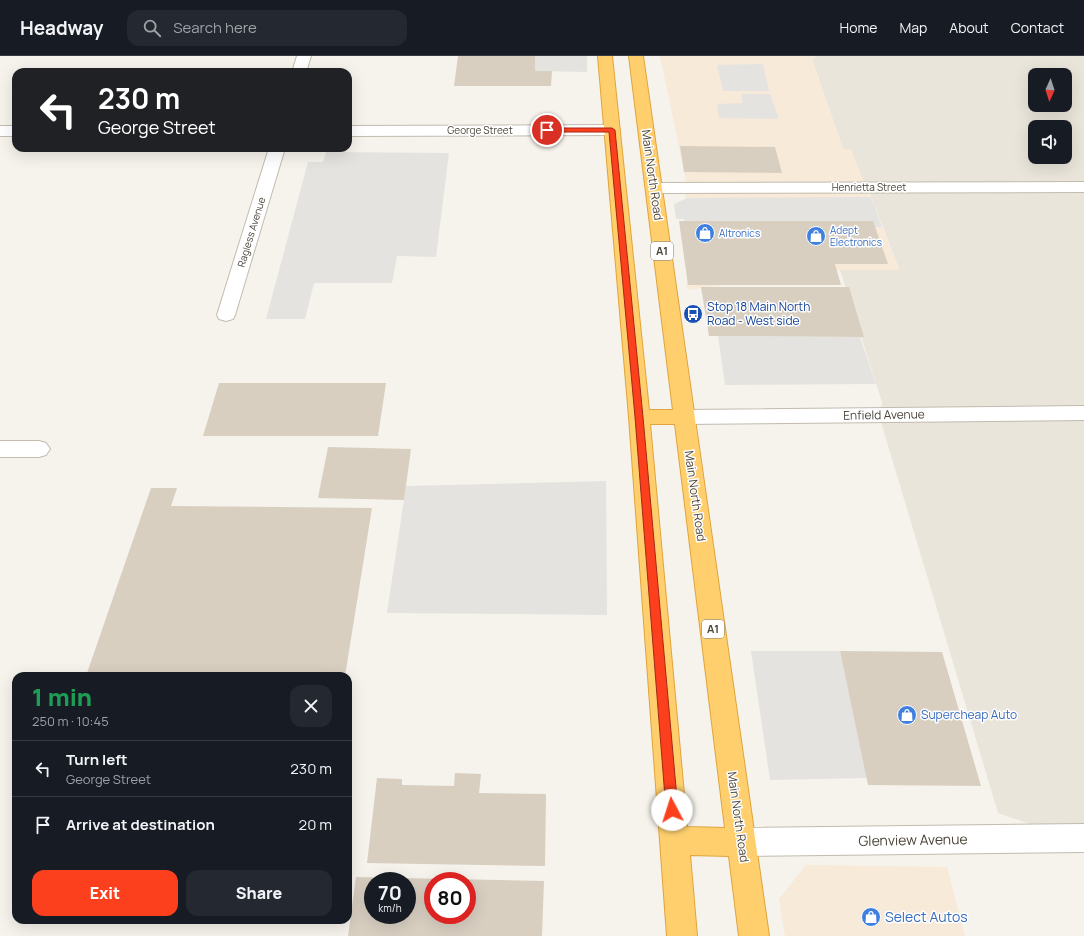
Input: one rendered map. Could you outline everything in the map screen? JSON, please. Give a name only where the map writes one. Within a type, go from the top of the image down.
[{"type":"highway","name":"Main North Road","points":[[605,56],[629,130],[654,188],[754,936]]},
{"type":"highway","name":"Main North Road","points":[[636,56],[629,130],[639,417],[682,936]]},
{"type":"highway","points":[[639,417],[684,416]]},
{"type":"highway","points":[[675,841],[741,842]]},
{"type":"street","points":[[300,68],[304,56]]},
{"type":"street","name":"George Street","points":[[352,131],[629,130]]},
{"type":"street","points":[[0,131],[12,131]]},
{"type":"street","name":"Ragless Avenue","points":[[226,315],[275,152]]},
{"type":"street","name":"Henrietta Street","points":[[654,188],[1084,187]]},
{"type":"street","name":"Enfield Avenue","points":[[684,416],[1084,413]]},
{"type":"street","points":[[0,449],[39,449]]},
{"type":"street","name":"Glenview Avenue","points":[[741,842],[1084,838]]},
{"type":"shaded area","points":[[535,56],[587,56],[587,72],[535,71]]},
{"type":"shaded area","points":[[660,56],[817,56],[812,60],[843,149],[851,149],[899,270],[840,270],[687,290],[685,176]]},
{"type":"shaded area","points":[[817,56],[1084,56],[1084,843],[998,813],[881,422],[882,402],[840,270],[899,269],[870,194],[843,149],[812,59]]},
{"type":"shaded area","points":[[763,64],[769,91],[723,91],[717,65]]},
{"type":"shaded area","points":[[741,94],[770,94],[779,119],[719,118],[717,104],[743,103]]},
{"type":"shaded area","points":[[326,152],[449,153],[436,257],[397,256],[392,283],[314,283],[305,319],[266,319],[308,162],[323,162]]},
{"type":"shaded area","points":[[871,197],[882,227],[686,228],[684,219],[676,219],[674,204],[687,198]]},
{"type":"shaded area","points":[[718,336],[860,337],[876,384],[725,385]]},
{"type":"shaded area","points":[[606,481],[607,615],[387,613],[406,486]]},
{"type":"shaded area","points":[[751,651],[840,651],[867,778],[770,780]]},
{"type":"shaded area","name":"Select Autos","points":[[806,865],[947,867],[965,936],[785,936],[779,899]]},
{"type":"building","points":[[458,56],[535,56],[535,71],[552,71],[551,86],[454,86]]},
{"type":"building","points":[[680,146],[775,147],[782,173],[684,172]]},
{"type":"building","points":[[679,221],[873,221],[888,264],[835,264],[841,285],[688,285]]},
{"type":"building","points":[[701,287],[849,287],[864,337],[709,336]]},
{"type":"building","points":[[219,383],[386,383],[378,436],[203,436]]},
{"type":"building","points":[[328,447],[411,449],[404,500],[318,498]]},
{"type":"building","points":[[151,488],[177,488],[171,506],[372,508],[346,672],[87,672]]},
{"type":"building","name":"Supercheap Auto","points":[[840,651],[942,652],[981,786],[868,785]]},
{"type":"building","points":[[455,773],[481,774],[479,793],[546,794],[545,866],[367,863],[377,778],[402,779],[402,785],[454,786]]},
{"type":"building","points":[[356,877],[364,877],[364,924],[416,924],[416,878],[424,878],[424,924],[476,924],[476,880],[544,881],[542,936],[348,936],[350,924],[352,924],[352,906]]},
{"type":"place","name":"Altronics","points":[[705,233]]},
{"type":"place","name":"Adept Electronics","points":[[816,236]]},
{"type":"place","name":"Stop 18 Main North Road - West side","points":[[693,314]]},
{"type":"place","name":"Supercheap Auto","points":[[907,715]]},
{"type":"place","name":"Select Autos","points":[[871,917]]},
{"type":"route","points":[[547,130],[612,130],[639,417],[672,810]]}]
